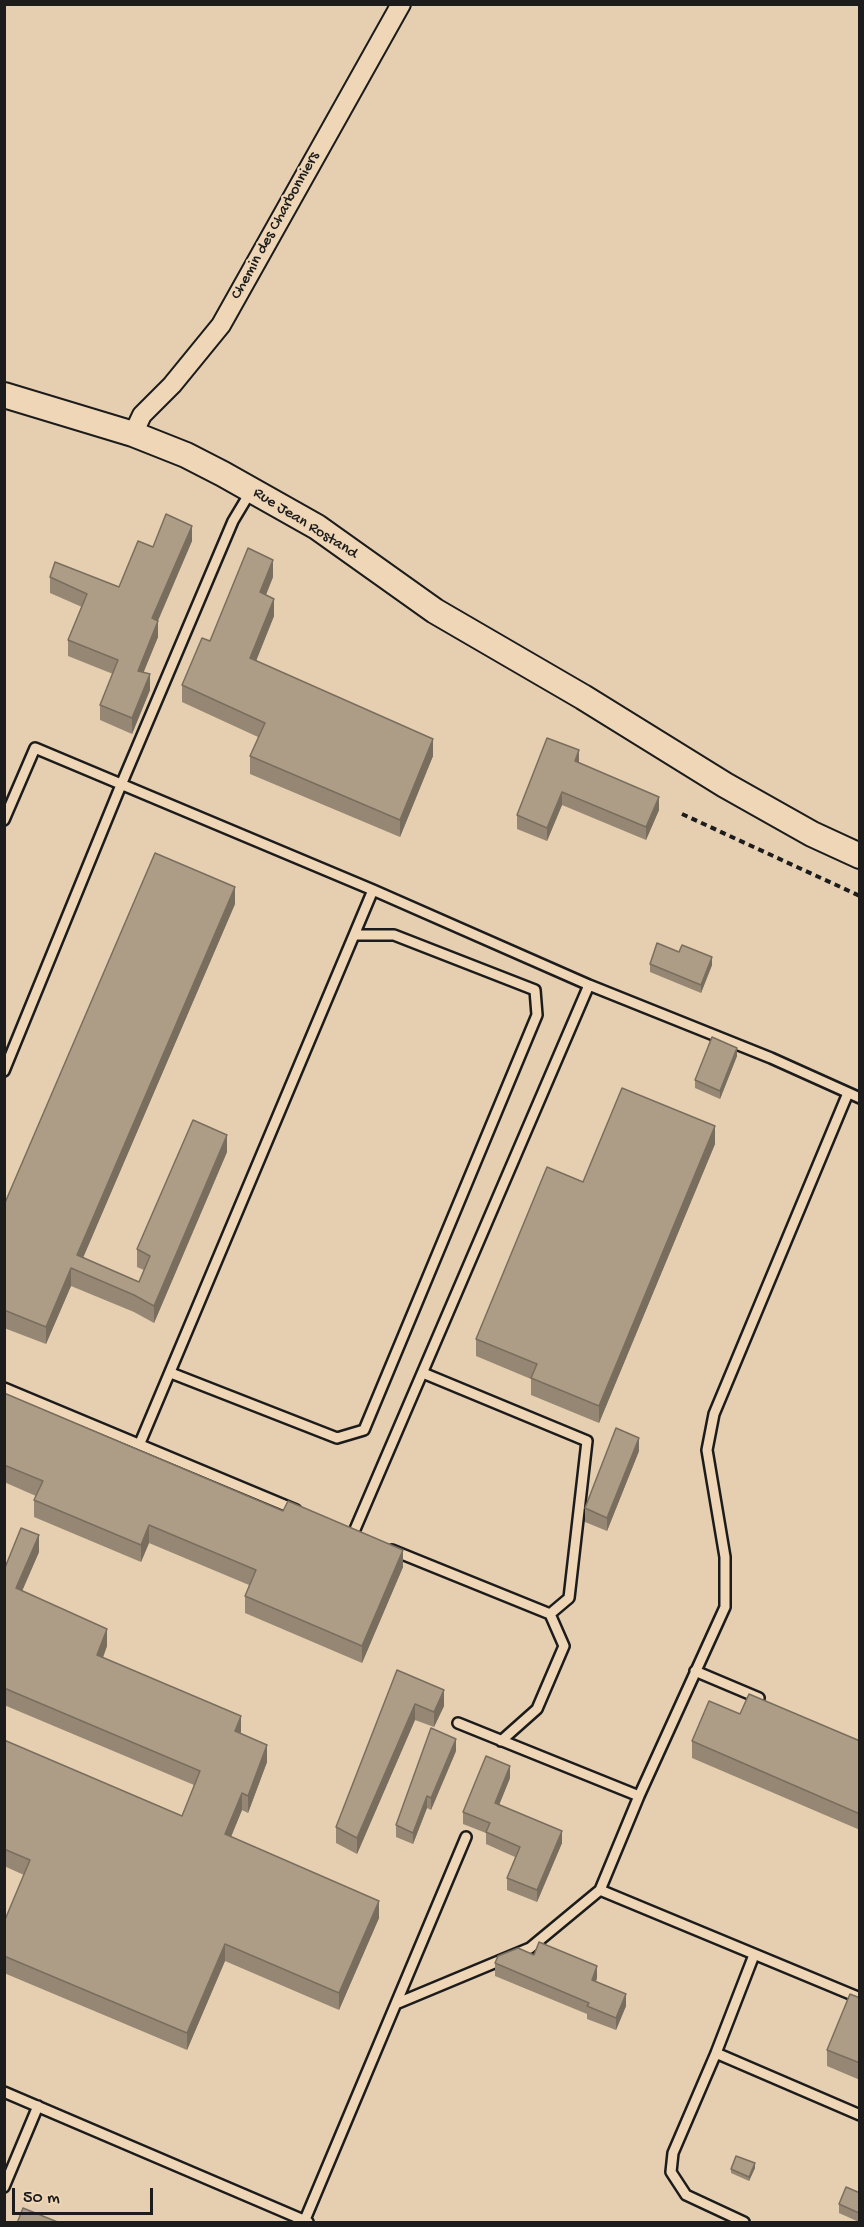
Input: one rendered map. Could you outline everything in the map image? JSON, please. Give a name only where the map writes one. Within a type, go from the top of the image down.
[{"type":"street","name":"Chemin des Charbonniers","points":[[133,434],[142,415],[172,385],[221,326],[401,4]]},
{"type":"street","name":"Rue Jean Rostand","points":[[4,395],[133,434],[186,455],[252,490],[317,527],[435,611],[583,697],[725,785],[812,834],[860,856]]},
{"type":"lane","points":[[4,1071],[233,521],[252,490]]},
{"type":"lane","points":[[4,820],[35,748],[373,890],[589,985],[771,1058],[860,1098]]},
{"type":"lane","points":[[140,1443],[373,890]]},
{"type":"lane","points":[[171,1373],[337,1438],[364,1430],[537,1015],[535,990],[394,935],[355,935]]},
{"type":"lane","points":[[353,1534],[589,985]]},
{"type":"lane","points":[[398,2003],[530,1948],[600,1890],[639,1796],[725,1607],[725,1557],[707,1450],[714,1414],[848,1093]]},
{"type":"lane","points":[[423,1373],[587,1441],[569,1598],[550,1614]]},
{"type":"lane","points":[[4,1388],[310,1516]]},
{"type":"lane","points":[[342,1529],[364,1538]]},
{"type":"lane","points":[[386,1547],[550,1614],[564,1646],[537,1709],[501,1741]]},
{"type":"lane","points":[[695,1671],[772,1704]]},
{"type":"lane","points":[[459,1723],[639,1796]]},
{"type":"lane","points":[[4,2092],[306,2222],[466,1837]]},
{"type":"lane","points":[[600,1890],[860,1998]]},
{"type":"lane","points":[[744,2223],[686,2196],[671,2172],[673,2153],[716,2053],[754,1955]]},
{"type":"lane","points":[[716,2053],[860,2115]]},
{"type":"lane","points":[[4,2187],[38,2106]]},
{"type":"path","points":[[682,814],[860,896]]},
{"type":"building","points":[[166,514],[192,526],[152,618],[158,621],[138,671],[150,674],[132,718],[100,705],[118,660],[68,640],[87,594],[50,577],[55,562],[119,587],[138,541],[153,547]]},
{"type":"building","points":[[248,548],[273,560],[260,592],[274,599],[250,658],[433,739],[400,820],[250,756],[265,723],[182,685],[202,638],[210,641]]},
{"type":"building","points":[[547,738],[579,750],[575,761],[659,797],[646,827],[562,792],[547,828],[517,815]]},
{"type":"building","points":[[155,853],[235,887],[77,1255],[139,1282],[150,1256],[137,1249],[193,1120],[227,1135],[154,1306],[71,1268],[46,1327],[4,1310],[4,1205]]},
{"type":"building","points":[[657,943],[679,952],[682,945],[712,957],[701,985],[650,964]]},
{"type":"building","points":[[712,1037],[737,1048],[720,1091],[695,1080]]},
{"type":"building","points":[[622,1088],[715,1126],[599,1406],[531,1378],[537,1364],[476,1339],[547,1167],[583,1182]]},
{"type":"building","points":[[4,1393],[283,1511],[288,1501],[403,1550],[362,1646],[245,1596],[256,1570],[149,1525],[141,1545],[34,1500],[43,1481],[4,1465]]},
{"type":"building","points":[[616,1428],[639,1438],[607,1518],[585,1508]]},
{"type":"building","points":[[21,1528],[39,1535],[16,1588],[107,1629],[97,1655],[241,1716],[235,1731],[267,1745],[248,1796],[242,1793],[225,1834],[379,1901],[339,1993],[225,1944],[187,2033],[4,1956],[4,1922],[30,1860],[4,1849],[4,1740],[182,1816],[200,1771],[4,1688],[4,1570]]},
{"type":"building","points":[[397,1670],[444,1690],[434,1712],[415,1704],[357,1838],[336,1827]]},
{"type":"building","points":[[749,1694],[860,1741],[860,1814],[692,1741],[709,1701],[740,1714]]},
{"type":"building","points":[[431,1728],[456,1739],[431,1798],[427,1796],[413,1833],[396,1825]]},
{"type":"building","points":[[486,1756],[510,1766],[495,1803],[562,1831],[537,1890],[507,1878],[520,1847],[486,1832],[490,1823],[463,1812]]},
{"type":"building","points":[[539,1942],[597,1966],[592,1980],[626,1994],[616,2018],[587,2006],[589,2003],[495,1963],[498,1956],[518,1948],[534,1955]]},
{"type":"building","points":[[850,1994],[860,1998],[860,2063],[827,2050]]},
{"type":"building","points":[[736,2156],[755,2163],[749,2177],[731,2169]]},
{"type":"building","points":[[846,2187],[860,2193],[859,2213],[839,2204]]},
{"type":"building","points":[[23,2208],[60,2223],[17,2223]]}]
